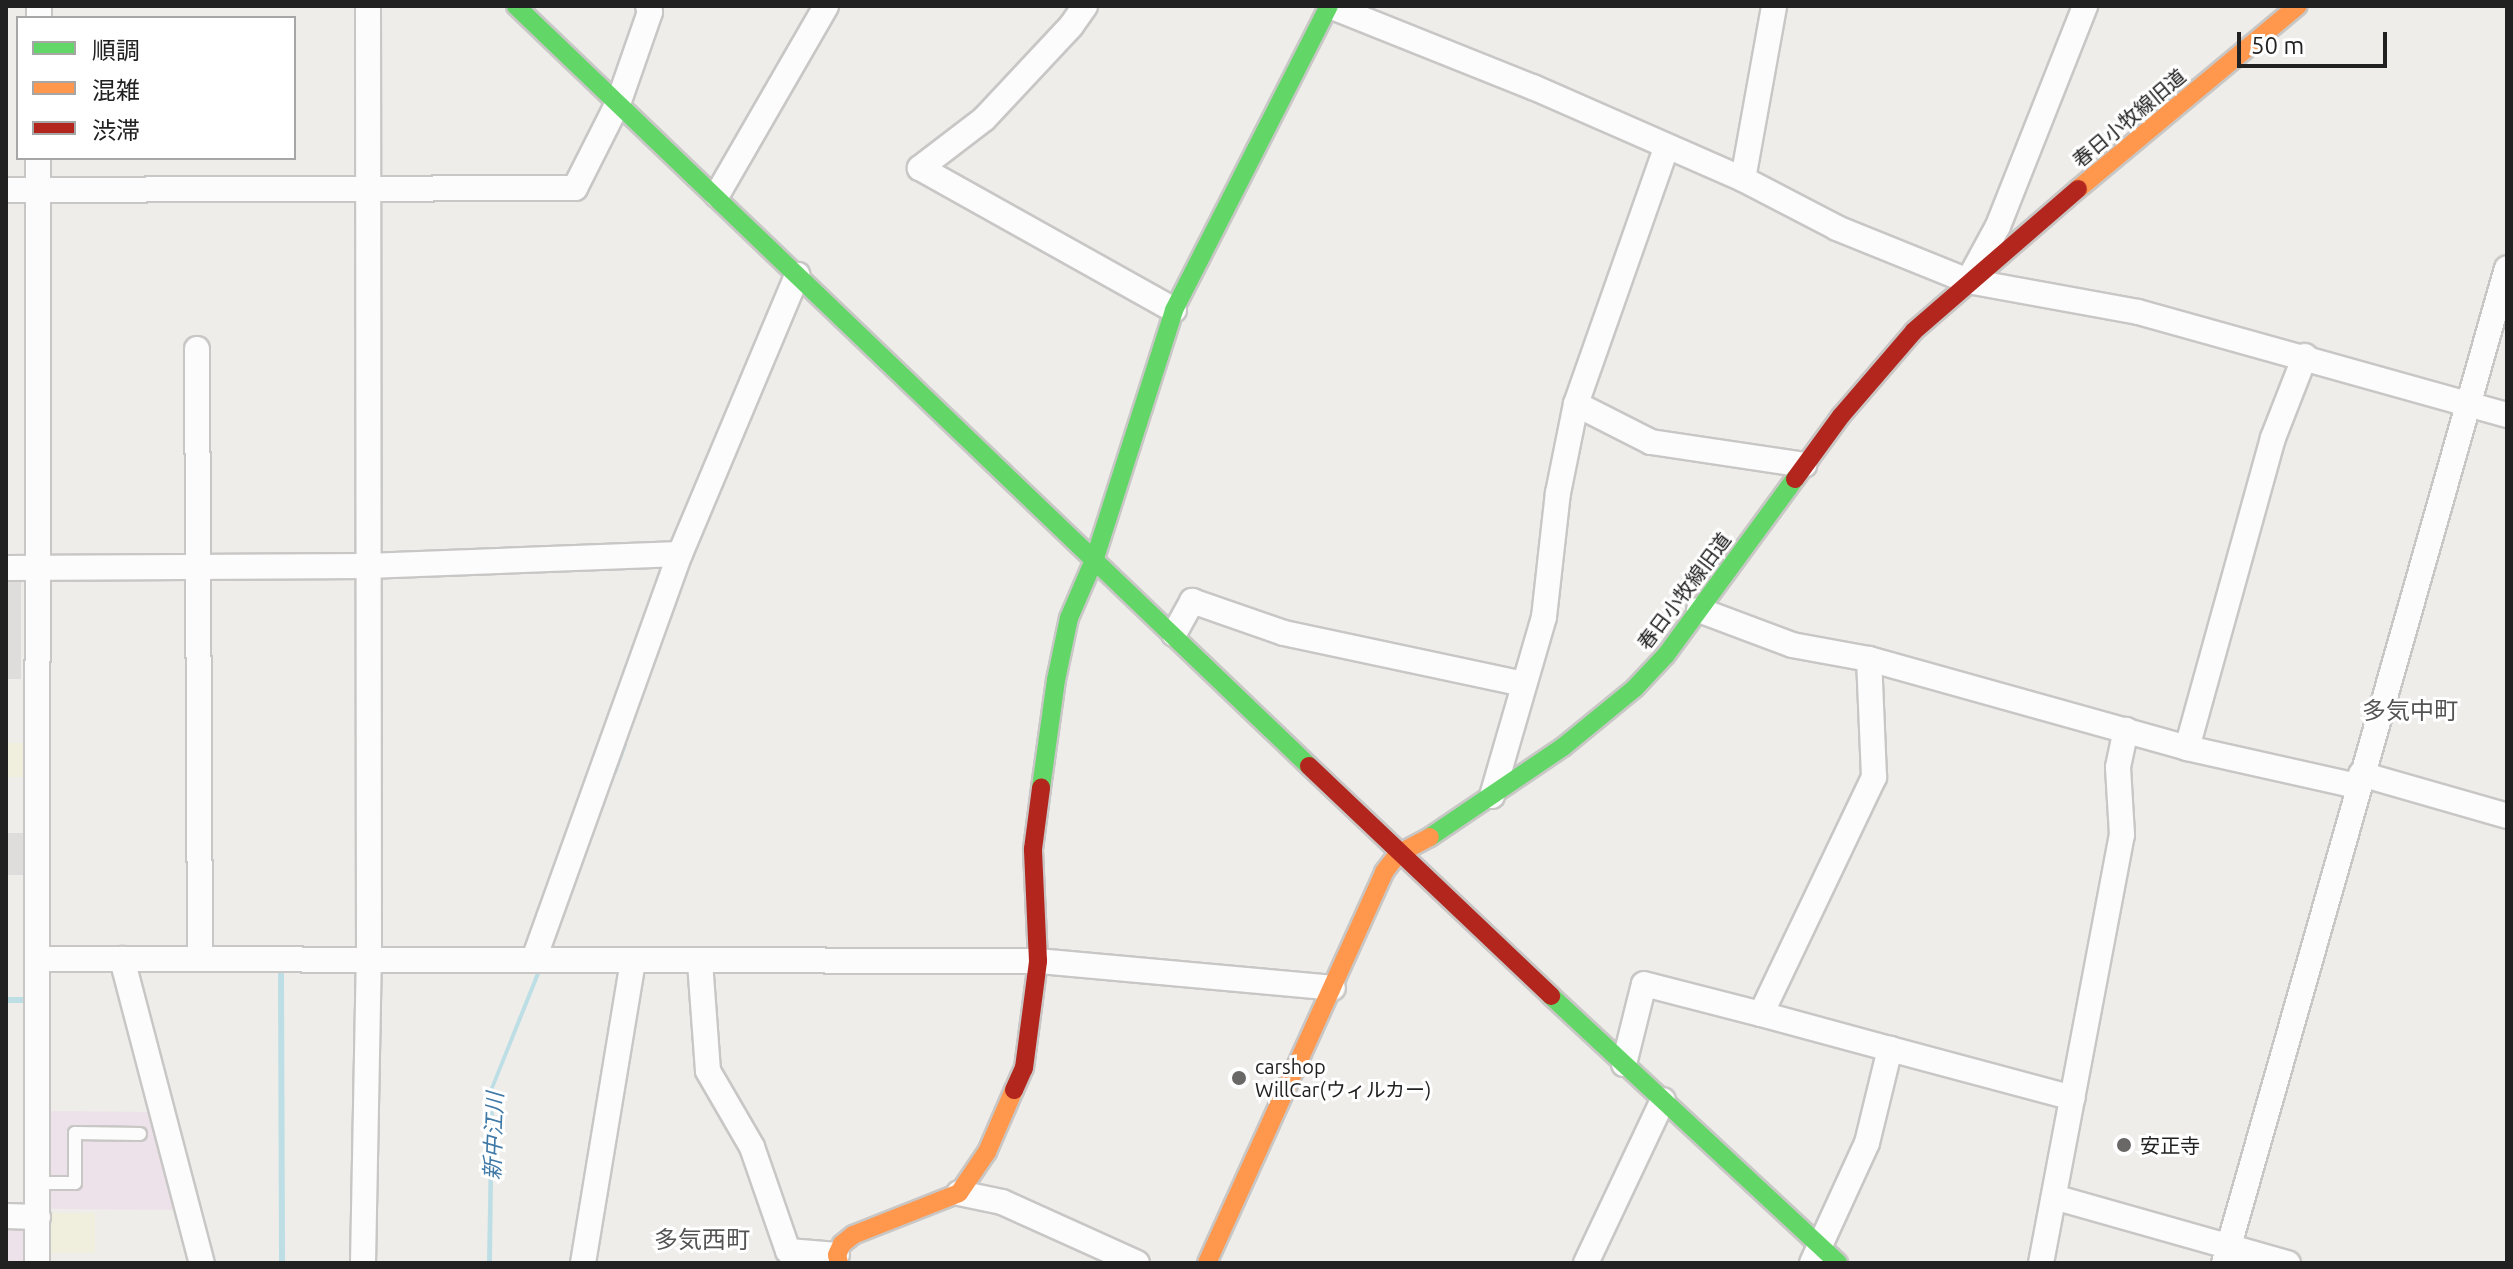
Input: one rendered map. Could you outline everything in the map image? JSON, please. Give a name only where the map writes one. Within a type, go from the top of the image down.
[{"type":"street","points":[[363,1263],[369,959],[368,6]]},
{"type":"street","points":[[516,6],[1095,558],[1398,854],[1663,1100],[1816,1254],[1838,1263]]},
{"type":"street","points":[[6,190],[575,188],[619,101],[650,12],[648,6]]},
{"type":"street","points":[[717,195],[826,6]]},
{"type":"street","points":[[1085,6],[1071,26],[984,119],[920,168],[1174,310]]},
{"type":"street","points":[[959,1193],[987,1152],[1024,1068],[1038,961],[1033,849],[1056,680],[1069,618],[1095,558],[1174,310],[1330,6],[1385,15],[1666,148],[1743,179],[1837,228],[1968,281],[2138,312],[2305,356],[2507,415]]},
{"type":"street","points":[[1743,179],[1774,6]]},
{"type":"street","points":[[1968,281],[1998,226],[2085,6]]},
{"type":"street","name":"春日小牧線旧道","points":[[1398,854],[1440,832],[1608,713],[1666,655],[1804,465],[1878,370],[1968,281],[2298,6]]},
{"type":"street","points":[[1492,796],[1544,617],[1558,493],[1576,404],[1666,148]]},
{"type":"street","points":[[37,1263],[38,160]]},
{"type":"street","points":[[2227,1254],[2359,780],[2507,268]]},
{"type":"street","points":[[534,959],[680,554],[797,275]]},
{"type":"street","points":[[197,349],[200,959]]},
{"type":"street","points":[[2187,748],[2273,438],[2305,356]]},
{"type":"street","points":[[1576,404],[1651,442],[1804,465]]},
{"type":"street","points":[[6,568],[367,566],[680,554]]},
{"type":"street","points":[[1174,634],[1192,601],[1284,633],[1524,684]]},
{"type":"street","points":[[1699,610],[1792,645],[1869,659],[2187,748],[2359,780],[2507,816]]},
{"type":"street","points":[[1761,1014],[1874,777],[1869,659]]},
{"type":"street","points":[[2041,1263],[2122,835],[2118,767],[2126,730]]},
{"type":"street","points":[[1207,1263],[1384,872],[1398,854]]},
{"type":"street","points":[[38,959],[1038,961],[1333,988]]},
{"type":"street","points":[[122,959],[202,1263]]},
{"type":"street","points":[[583,1263],[633,962]]},
{"type":"street","points":[[700,962],[708,1071],[752,1147],[788,1251],[838,1259],[842,1244],[853,1235],[959,1193],[1002,1202],[1137,1263]]},
{"type":"street","points":[[1624,1064],[1644,984],[2073,1098]]},
{"type":"street","points":[[1816,1254],[1867,1143],[1890,1049]]},
{"type":"street","points":[[1586,1263],[1663,1100]]},
{"type":"street","points":[[2054,1197],[2227,1254],[2288,1263]]},
{"type":"street","points":[[6,1216],[38,1217]]},
{"type":"lane","points":[[38,1183],[75,1183],[75,1133],[140,1134]]},
{"type":"shaded area","points":[[6,575],[21,575],[21,679],[6,679]]},
{"type":"shaded area","points":[[6,833],[27,833],[27,875],[6,875]]},
{"type":"shaded area","points":[[51,1111],[156,1112],[182,1210],[50,1209]]},
{"type":"shaded area","points":[[6,1221],[26,1228],[25,1263],[6,1263]]},
{"type":"green space","points":[[6,743],[29,743],[29,777],[6,777]]},
{"type":"green space","points":[[51,1213],[95,1213],[95,1253],[51,1253]]},
{"type":"water","points":[[538,968],[542,969],[494,1088],[492,1263],[487,1263],[490,1088]]},
{"type":"waterway","name":"新中江川","points":[[614,772],[624,745]]},
{"type":"waterway","points":[[281,970],[282,1263]]},
{"type":"waterway","points":[[6,1000],[26,1000]]},
{"type":"traffic: fast","points":[[516,6],[1309,766]]},
{"type":"traffic: fast","points":[[1041,788],[1056,680],[1069,618],[1095,558],[1174,310],[1329,6]]},
{"type":"traffic: fast","points":[[1430,837],[1563,747],[1635,688],[1666,655],[1795,479]]},
{"type":"traffic: fast","points":[[1551,996],[1838,1263]]},
{"type":"traffic: slow","points":[[2078,189],[2298,6]]},
{"type":"traffic: slow","points":[[1207,1263],[1384,872],[1398,854],[1430,837]]},
{"type":"traffic: slow","points":[[839,1263],[837,1255],[842,1244],[853,1235],[959,1193],[987,1152],[1014,1090]]},
{"type":"traffic: jam","points":[[1795,479],[1841,416],[1914,331],[2078,189]]},
{"type":"traffic: jam","points":[[1309,766],[1551,996]]},
{"type":"traffic: jam","points":[[1014,1090],[1024,1068],[1038,961],[1033,849],[1041,788]]},
{"type":"place","name":"carshop WillCar(ウィルカー)","points":[[1239,1078]]},
{"type":"place","name":"安正寺","points":[[2124,1145]]},
{"type":"district","name":"多気中町","points":[[2410,711]]},
{"type":"district","name":"多気西町","points":[[702,1240]]}]
